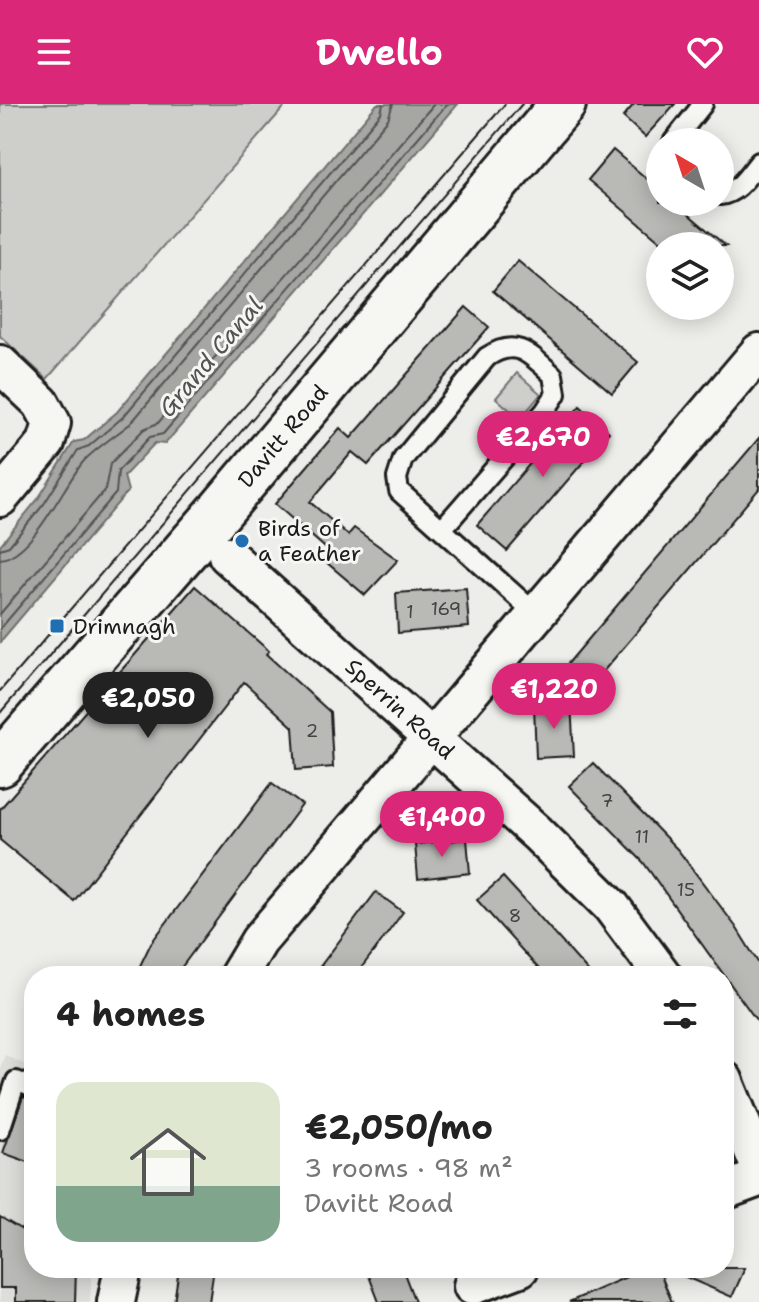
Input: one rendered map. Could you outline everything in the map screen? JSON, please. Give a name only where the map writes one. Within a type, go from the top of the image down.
[{"type":"main road","name":"Davitt Road","points":[[0,764],[219,512],[563,104]]},
{"type":"street","points":[[244,966],[259,941],[759,352]]},
{"type":"street","points":[[0,364],[41,403],[52,423],[46,443],[0,498]]},
{"type":"street","name":"Sperrin Road","points":[[227,555],[432,737],[611,906],[656,966]]},
{"type":"street","points":[[734,1105],[759,1166]]},
{"type":"street","points":[[734,1187],[759,1178]]},
{"type":"street","points":[[116,1302],[121,1278]]},
{"type":"street","points":[[471,1285],[491,1278]]},
{"type":"lane","points":[[684,128],[703,104]]},
{"type":"lane","points":[[734,190],[759,162]]},
{"type":"lane","points":[[442,529],[545,411],[556,394],[553,375],[518,349],[499,349],[487,357],[403,459],[397,478],[399,491],[536,614]]},
{"type":"lane","points":[[0,1130],[16,1081],[24,1084]]},
{"type":"shaded area","points":[[0,104],[287,104],[47,379],[0,336]]},
{"type":"shaded area","points":[[517,373],[541,394],[520,419],[496,398]]},
{"type":"shaded area","points":[[5,1055],[24,1064],[24,1278],[91,1278],[90,1302],[0,1302],[0,1068]]},
{"type":"water","name":"Grand Canal","points":[[377,104],[458,104],[165,444],[155,443],[124,476],[128,491],[0,642],[0,545],[38,499],[74,442],[84,440],[117,412]]},
{"type":"building","points":[[634,104],[675,104],[653,128],[646,128],[645,137],[623,117]]},
{"type":"building","points":[[613,150],[646,178],[646,216],[691,216],[709,232],[649,232],[588,180]]},
{"type":"building","points":[[518,261],[638,362],[612,393],[493,291]]},
{"type":"building","points":[[466,307],[489,327],[368,465],[352,452],[310,502],[348,535],[354,528],[398,560],[365,595],[326,562],[332,554],[275,504],[340,428],[351,438]]},
{"type":"building","points":[[580,406],[609,432],[507,551],[477,525]]},
{"type":"building","points":[[759,438],[759,489],[589,688],[565,667]]},
{"type":"building","points":[[195,586],[269,651],[266,654],[330,712],[333,767],[296,770],[293,727],[244,682],[74,901],[0,840],[0,809]]},
{"type":"building","points":[[466,588],[469,627],[398,633],[396,593]]},
{"type":"building","points":[[571,703],[574,756],[536,758],[534,705]]},
{"type":"building","points":[[593,763],[678,850],[736,927],[759,964],[759,1024],[734,989],[734,966],[717,966],[643,862],[569,786]]},
{"type":"building","points":[[272,783],[302,805],[182,966],[140,966],[151,943]]},
{"type":"building","points":[[467,839],[470,873],[418,879],[415,844]]},
{"type":"building","points":[[503,877],[583,966],[536,966],[477,900]]},
{"type":"building","points":[[376,892],[403,912],[363,966],[320,966]]},
{"type":"building","points":[[23,1097],[24,1097],[24,1160],[3,1153]]},
{"type":"building","points":[[0,1217],[24,1231],[24,1278],[76,1278],[75,1302],[16,1302],[16,1288],[0,1288]]},
{"type":"building","points":[[734,1268],[745,1268],[732,1297],[688,1278],[734,1278]]},
{"type":"building","points":[[178,1278],[213,1278],[209,1302],[174,1302]]},
{"type":"building","points":[[370,1278],[406,1278],[415,1302],[379,1302]]},
{"type":"building","points":[[624,1278],[662,1278],[672,1302],[569,1302]]},
{"type":"tram line","points":[[0,691],[505,104]]},
{"type":"tram line","points":[[0,713],[522,104]]},
{"type":"place","name":"Birds of a Feather","points":[[242,541]]},
{"type":"place","name":"Drimnagh","points":[[57,626]]}]
